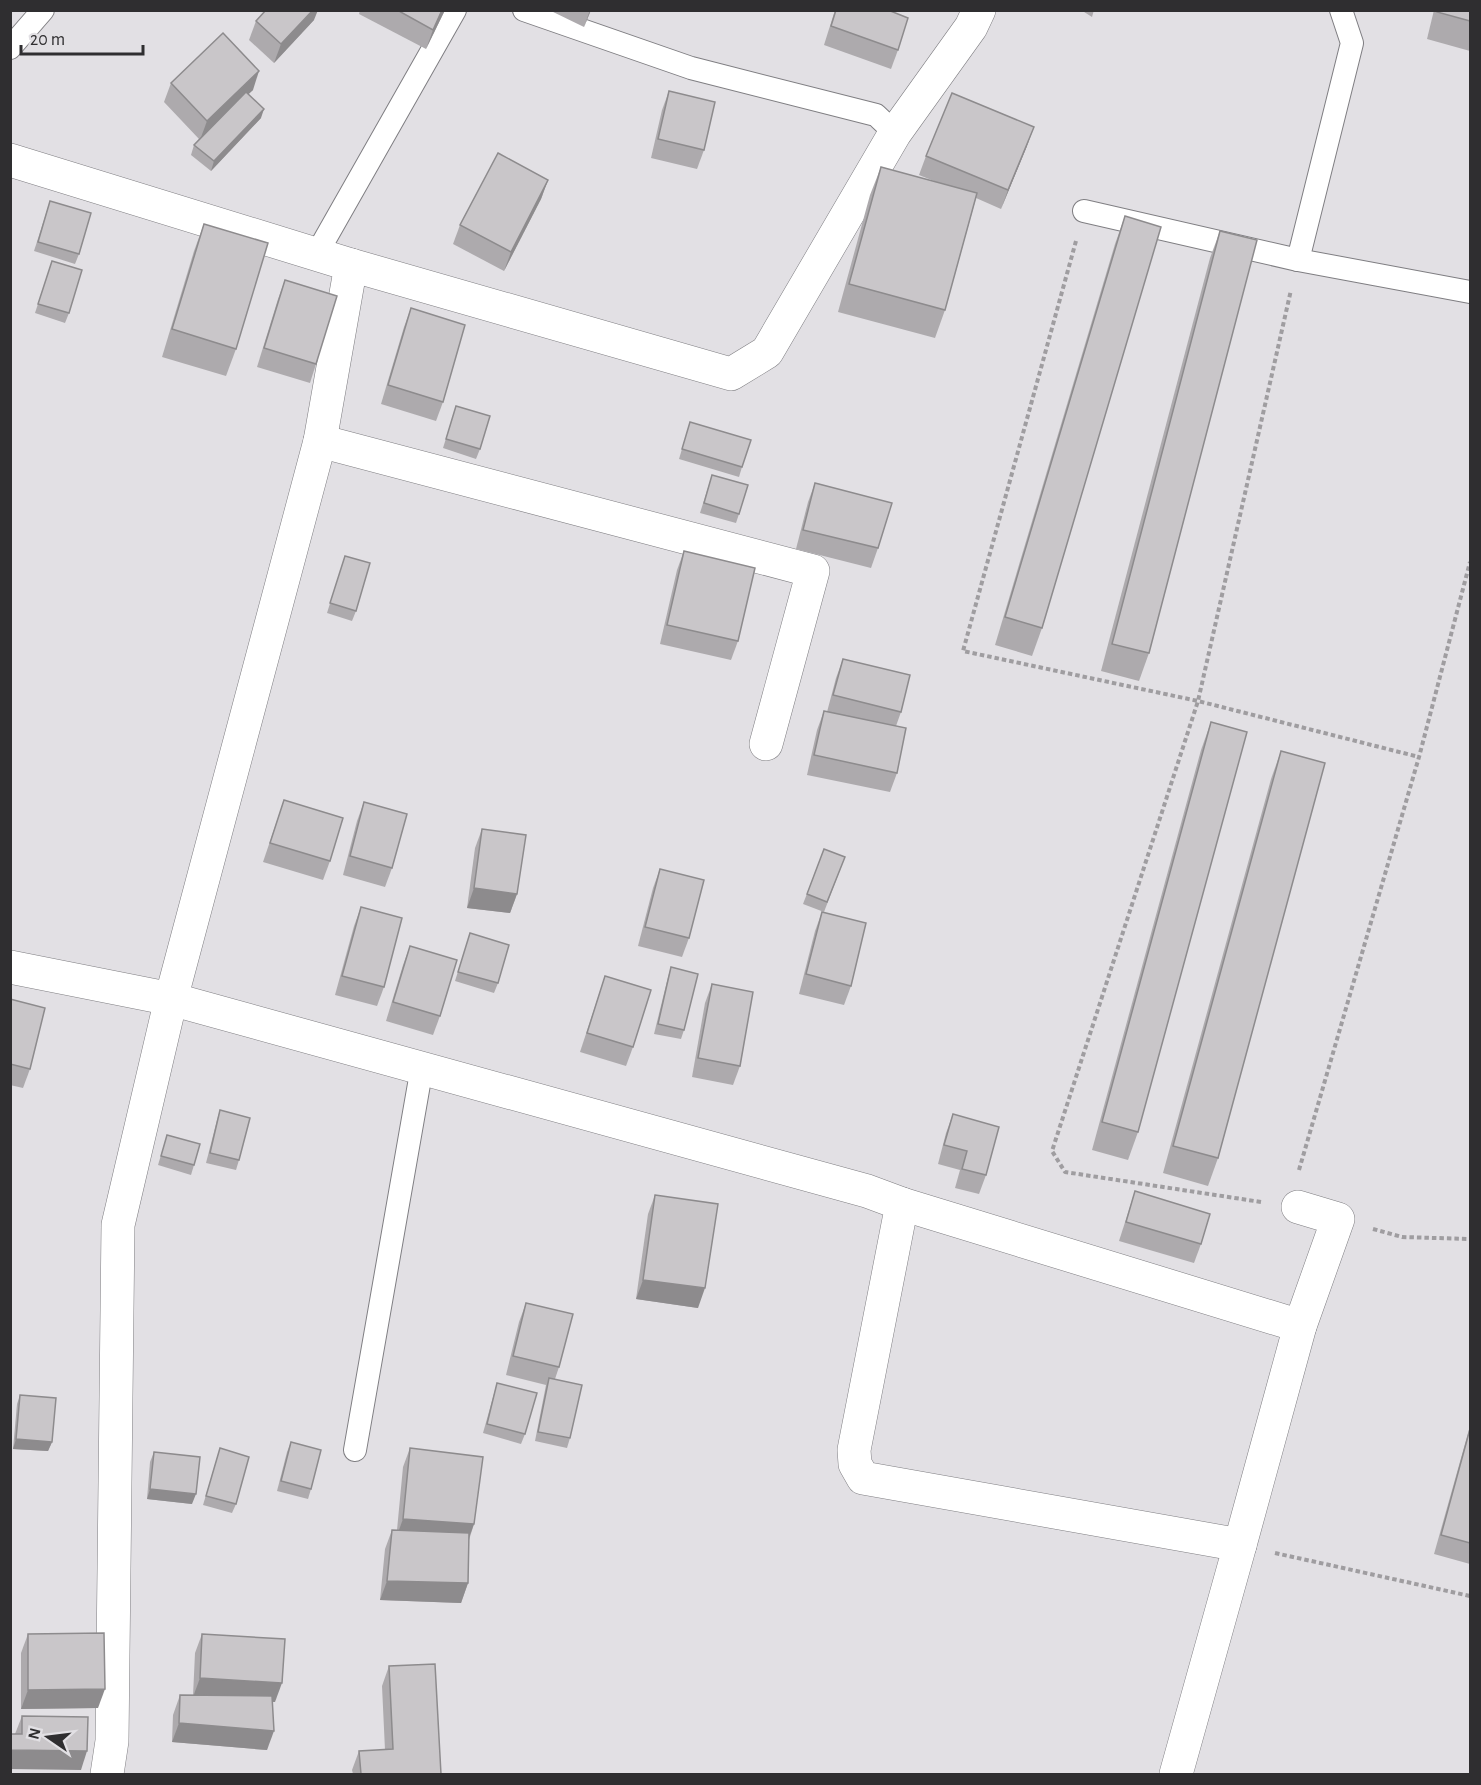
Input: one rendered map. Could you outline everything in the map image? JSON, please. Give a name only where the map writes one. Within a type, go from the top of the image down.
[{"type":"street","points":[[10,160],[316,255],[731,374],[767,352],[895,133],[971,27],[979,10]]},
{"type":"street","points":[[107,1774],[112,1742],[118,1226],[171,999],[320,441],[351,265]]},
{"type":"street","points":[[320,441],[813,571],[766,744]]},
{"type":"street","points":[[10,967],[171,999],[422,1067],[867,1191],[902,1204],[1300,1326]]},
{"type":"street","points":[[902,1204],[854,1450],[855,1464],[863,1478],[1240,1545]]},
{"type":"street","points":[[1176,1774],[1300,1326],[1338,1219],[1298,1207]]},
{"type":"lane","points":[[10,48],[43,10]]},
{"type":"lane","points":[[316,255],[455,10]]},
{"type":"lane","points":[[524,10],[691,68],[876,115],[895,133]]},
{"type":"lane","points":[[1298,261],[1352,42],[1341,10]]},
{"type":"lane","points":[[1084,211],[1298,261],[1470,292]]},
{"type":"lane","points":[[355,1450],[422,1067]]},
{"type":"path","points":[[1084,211],[963,651],[1198,701],[1419,757]]},
{"type":"path","points":[[1298,261],[1198,701],[1052,1151],[1065,1172],[1298,1207],[1299,1170],[1419,757],[1470,562]]},
{"type":"path","points":[[1338,1219],[1402,1237],[1470,1239]]},
{"type":"path","points":[[1240,1545],[1470,1596]]},
{"type":"building","points":[[266,10],[313,10],[281,44],[256,21]]},
{"type":"building","points":[[397,10],[442,10],[433,30]]},
{"type":"building","points":[[836,10],[888,10],[908,18],[898,50],[831,26]]},
{"type":"building","points":[[1437,10],[1470,10],[1470,21],[1437,12]]},
{"type":"building","points":[[223,33],[259,71],[207,121],[171,83]]},
{"type":"building","points":[[669,91],[715,102],[704,150],[658,139]]},
{"type":"building","points":[[246,92],[264,109],[214,161],[194,145]]},
{"type":"building","points":[[952,93],[1034,127],[1008,190],[926,156]]},
{"type":"building","points":[[498,153],[548,180],[511,252],[460,225]]},
{"type":"building","points":[[881,167],[977,193],[945,310],[849,284]]},
{"type":"building","points":[[50,201],[91,213],[79,254],[38,242]]},
{"type":"building","points":[[1125,216],[1161,227],[1042,628],[1005,617]]},
{"type":"building","points":[[204,224],[268,243],[236,349],[172,329]]},
{"type":"building","points":[[1220,231],[1257,240],[1149,653],[1112,644]]},
{"type":"building","points":[[52,261],[82,270],[69,313],[38,304]]},
{"type":"building","points":[[285,280],[337,296],[316,364],[264,348]]},
{"type":"building","points":[[411,308],[465,325],[443,402],[388,385]]},
{"type":"building","points":[[456,406],[490,416],[480,449],[446,439]]},
{"type":"building","points":[[690,422],[751,440],[742,467],[682,449]]},
{"type":"building","points":[[712,475],[748,485],[739,514],[704,503]]},
{"type":"building","points":[[815,483],[892,503],[878,548],[803,530]]},
{"type":"building","points":[[684,551],[755,568],[738,641],[667,625]]},
{"type":"building","points":[[345,556],[370,563],[356,611],[330,603]]},
{"type":"building","points":[[843,659],[910,675],[901,712],[833,695]]},
{"type":"building","points":[[824,711],[906,728],[897,773],[814,755]]},
{"type":"building","points":[[1211,722],[1247,732],[1138,1132],[1102,1122]]},
{"type":"building","points":[[1281,751],[1325,763],[1218,1158],[1173,1146]]},
{"type":"building","points":[[284,800],[343,818],[330,861],[270,843]]},
{"type":"building","points":[[364,802],[407,814],[392,868],[350,856]]},
{"type":"building","points":[[482,829],[526,835],[517,894],[474,888]]},
{"type":"building","points":[[824,849],[845,857],[827,902],[807,894]]},
{"type":"building","points":[[660,869],[704,880],[689,938],[645,927]]},
{"type":"building","points":[[361,907],[402,918],[384,987],[342,976]]},
{"type":"building","points":[[822,912],[866,923],[851,986],[806,974]]},
{"type":"building","points":[[470,933],[509,945],[498,983],[458,972]]},
{"type":"building","points":[[410,946],[457,960],[440,1016],[393,1002]]},
{"type":"building","points":[[671,967],[698,974],[684,1030],[658,1024]]},
{"type":"building","points":[[605,976],[651,990],[633,1047],[587,1033]]},
{"type":"building","points":[[712,984],[753,992],[740,1066],[698,1058]]},
{"type":"building","points":[[10,999],[45,1008],[30,1069],[10,1064]]},
{"type":"building","points":[[220,1110],[250,1118],[239,1160],[210,1153]]},
{"type":"building","points":[[953,1114],[999,1127],[986,1175],[962,1169],[967,1151],[944,1145]]},
{"type":"building","points":[[167,1135],[200,1144],[194,1165],[161,1156]]},
{"type":"building","points":[[1135,1191],[1210,1214],[1201,1244],[1126,1222]]},
{"type":"building","points":[[655,1195],[718,1204],[705,1288],[643,1280]]},
{"type":"building","points":[[526,1303],[573,1314],[559,1367],[513,1356]]},
{"type":"building","points":[[549,1378],[582,1385],[570,1438],[538,1432]]},
{"type":"building","points":[[497,1383],[537,1393],[525,1434],[487,1424]]},
{"type":"building","points":[[20,1395],[56,1398],[52,1442],[16,1439]]},
{"type":"building","points":[[1470,1429],[1470,1543],[1441,1535]]},
{"type":"building","points":[[291,1442],[321,1450],[311,1489],[281,1481]]},
{"type":"building","points":[[220,1448],[249,1457],[236,1504],[206,1496]]},
{"type":"building","points":[[410,1448],[483,1457],[474,1524],[403,1519]]},
{"type":"building","points":[[154,1452],[200,1457],[196,1494],[150,1489]]},
{"type":"building","points":[[392,1530],[469,1533],[468,1583],[387,1581]]},
{"type":"building","points":[[104,1633],[105,1689],[28,1690],[28,1634]]},
{"type":"building","points":[[202,1634],[285,1639],[282,1683],[200,1678]]},
{"type":"building","points":[[435,1664],[441,1774],[361,1774],[359,1751],[393,1749],[389,1666]]},
{"type":"building","points":[[180,1695],[272,1696],[274,1731],[179,1723]]},
{"type":"building","points":[[22,1716],[88,1717],[87,1751],[10,1750],[10,1734],[22,1734]]}]
